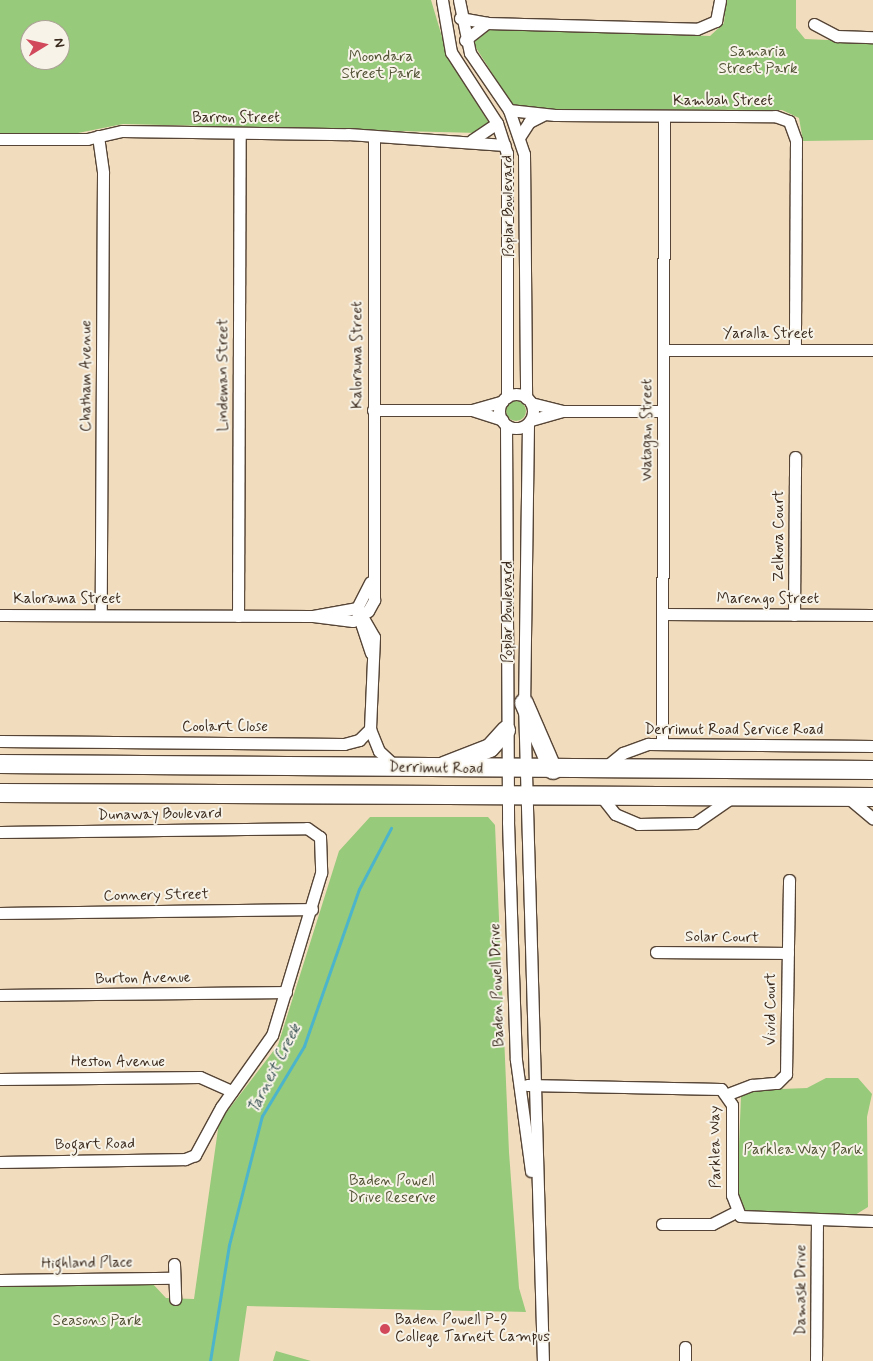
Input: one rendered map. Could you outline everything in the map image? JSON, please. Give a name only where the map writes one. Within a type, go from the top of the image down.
[{"type":"highway","points":[[524,703],[553,770]]},
{"type":"highway","points":[[434,770],[490,748],[506,730]]},
{"type":"highway","name":"Derrimut Road","points":[[0,764],[507,771],[873,770]]},
{"type":"highway","name":"Derrimut Road","points":[[0,793],[507,797],[873,797]]},
{"type":"street","name":"Poplar Boulevard","points":[[459,0],[460,18],[465,40],[509,110],[520,136],[526,175],[529,400],[524,703],[526,770]]},
{"type":"street","points":[[460,18],[486,23],[703,29],[716,21],[720,0]]},
{"type":"street","name":"Poplar Boulevard","points":[[440,2],[456,62],[497,123],[505,145],[504,422],[507,771]]},
{"type":"street","points":[[465,40],[486,23]]},
{"type":"street","points":[[814,24],[837,36],[873,37]]},
{"type":"street","name":"Kambah Street","points":[[509,110],[543,115],[775,116],[793,124],[796,140],[795,350]]},
{"type":"street","points":[[520,136],[529,122],[543,115]]},
{"type":"street","name":"Watagan Street","points":[[662,744],[664,117]]},
{"type":"street","points":[[472,140],[497,123]]},
{"type":"street","name":"Barron Street","points":[[0,139],[98,136],[122,131],[472,140],[505,145]]},
{"type":"street","name":"Lindeman Street","points":[[238,616],[240,134]]},
{"type":"street","name":"Chatham Avenue","points":[[98,136],[103,173],[101,615]]},
{"type":"street","name":"Kalorama Street","points":[[0,615],[313,616],[360,614],[372,573],[374,137]]},
{"type":"street","name":"Yaralla Street","points":[[663,350],[873,350]]},
{"type":"street","points":[[373,410],[472,410],[505,399],[529,400],[563,411],[663,411]]},
{"type":"street","points":[[472,410],[517,428],[563,411]]},
{"type":"street","name":"Zelkova Court","points":[[794,615],[795,457]]},
{"type":"street","points":[[360,614],[371,655],[370,729],[379,751],[398,769]]},
{"type":"street","name":"Marengo Street","points":[[662,614],[873,615]]},
{"type":"street","name":"Coolart Close","points":[[0,742],[344,744],[359,740],[370,729]]},
{"type":"street","name":"Derrimut Road Service Road","points":[[602,770],[634,747],[662,744],[873,746]]},
{"type":"street","name":"Baden Powell Drive","points":[[526,770],[536,1198],[543,1361]]},
{"type":"street","name":"Baden Powell Drive","points":[[507,771],[518,1086],[536,1198]]},
{"type":"street","points":[[601,796],[626,821],[668,824],[703,820],[734,796]]},
{"type":"street","points":[[846,796],[873,819]]},
{"type":"street","name":"Dunaway Boulevard","points":[[0,832],[301,828],[318,833],[321,873],[312,909]]},
{"type":"street","name":"Vivid Court","points":[[728,1094],[752,1085],[777,1083],[786,1074],[789,880]]},
{"type":"street","points":[[232,1091],[269,1042],[312,909]]},
{"type":"street","name":"Connery Street","points":[[0,913],[312,909]]},
{"type":"street","name":"Solar Court","points":[[656,952],[788,953]]},
{"type":"street","name":"Burton Avenue","points":[[0,995],[286,992]]},
{"type":"street","name":"Heston Avenue","points":[[0,1079],[200,1077],[232,1091]]},
{"type":"street","name":"Parklea Way","points":[[518,1086],[713,1088],[728,1094],[736,1212]]},
{"type":"street","name":"Bogart Road","points":[[0,1162],[190,1158],[232,1091]]},
{"type":"street","points":[[662,1224],[712,1224],[736,1212],[745,1218],[873,1220]]},
{"type":"street","name":"Damask Drive","points":[[816,1361],[817,1220]]},
{"type":"street","points":[[174,1264],[175,1299]]},
{"type":"street","name":"Highland Place","points":[[0,1280],[174,1278]]},
{"type":"street","points":[[685,1347],[685,1361]]},
{"type":"green space","name":"Moondara Street Park","points":[[0,0],[431,0],[448,57],[489,123],[478,133],[123,124],[78,133],[0,133]]},
{"type":"green space","name":"Samaria Street Park","points":[[726,0],[796,0],[796,28],[805,39],[873,42],[873,140],[803,141],[799,118],[782,110],[527,109],[511,103],[473,43],[491,29],[710,36],[724,23]]},
{"type":"green space","points":[[516,401],[523,404],[526,411],[523,418],[516,421],[509,418],[506,411],[509,404]]},
{"type":"green space","name":"Baden Powell Drive Reserve","points":[[370,817],[488,817],[495,825],[509,1152],[519,1288],[526,1312],[247,1306],[239,1361],[0,1361],[0,1285],[152,1283],[166,1298],[194,1299],[219,1122],[278,1045],[339,851]]},
{"type":"green space","name":"Parklea Way Park","points":[[826,1078],[858,1078],[872,1094],[867,1117],[868,1207],[855,1215],[745,1211],[737,1195],[741,1096],[752,1090],[807,1088]]},
{"type":"green space","points":[[276,1351],[311,1361],[273,1361]]},
{"type":"waterway","name":"Tarneit Creek","points":[[210,1361],[229,1245],[262,1116],[304,1046],[359,889],[391,828]]},
{"type":"place","name":"Baden Powell P-9 College Tarneit Campus","points":[[385,1329]]},
{"type":"park label","name":"Seasons Park","points":[[97,1322]]}]
